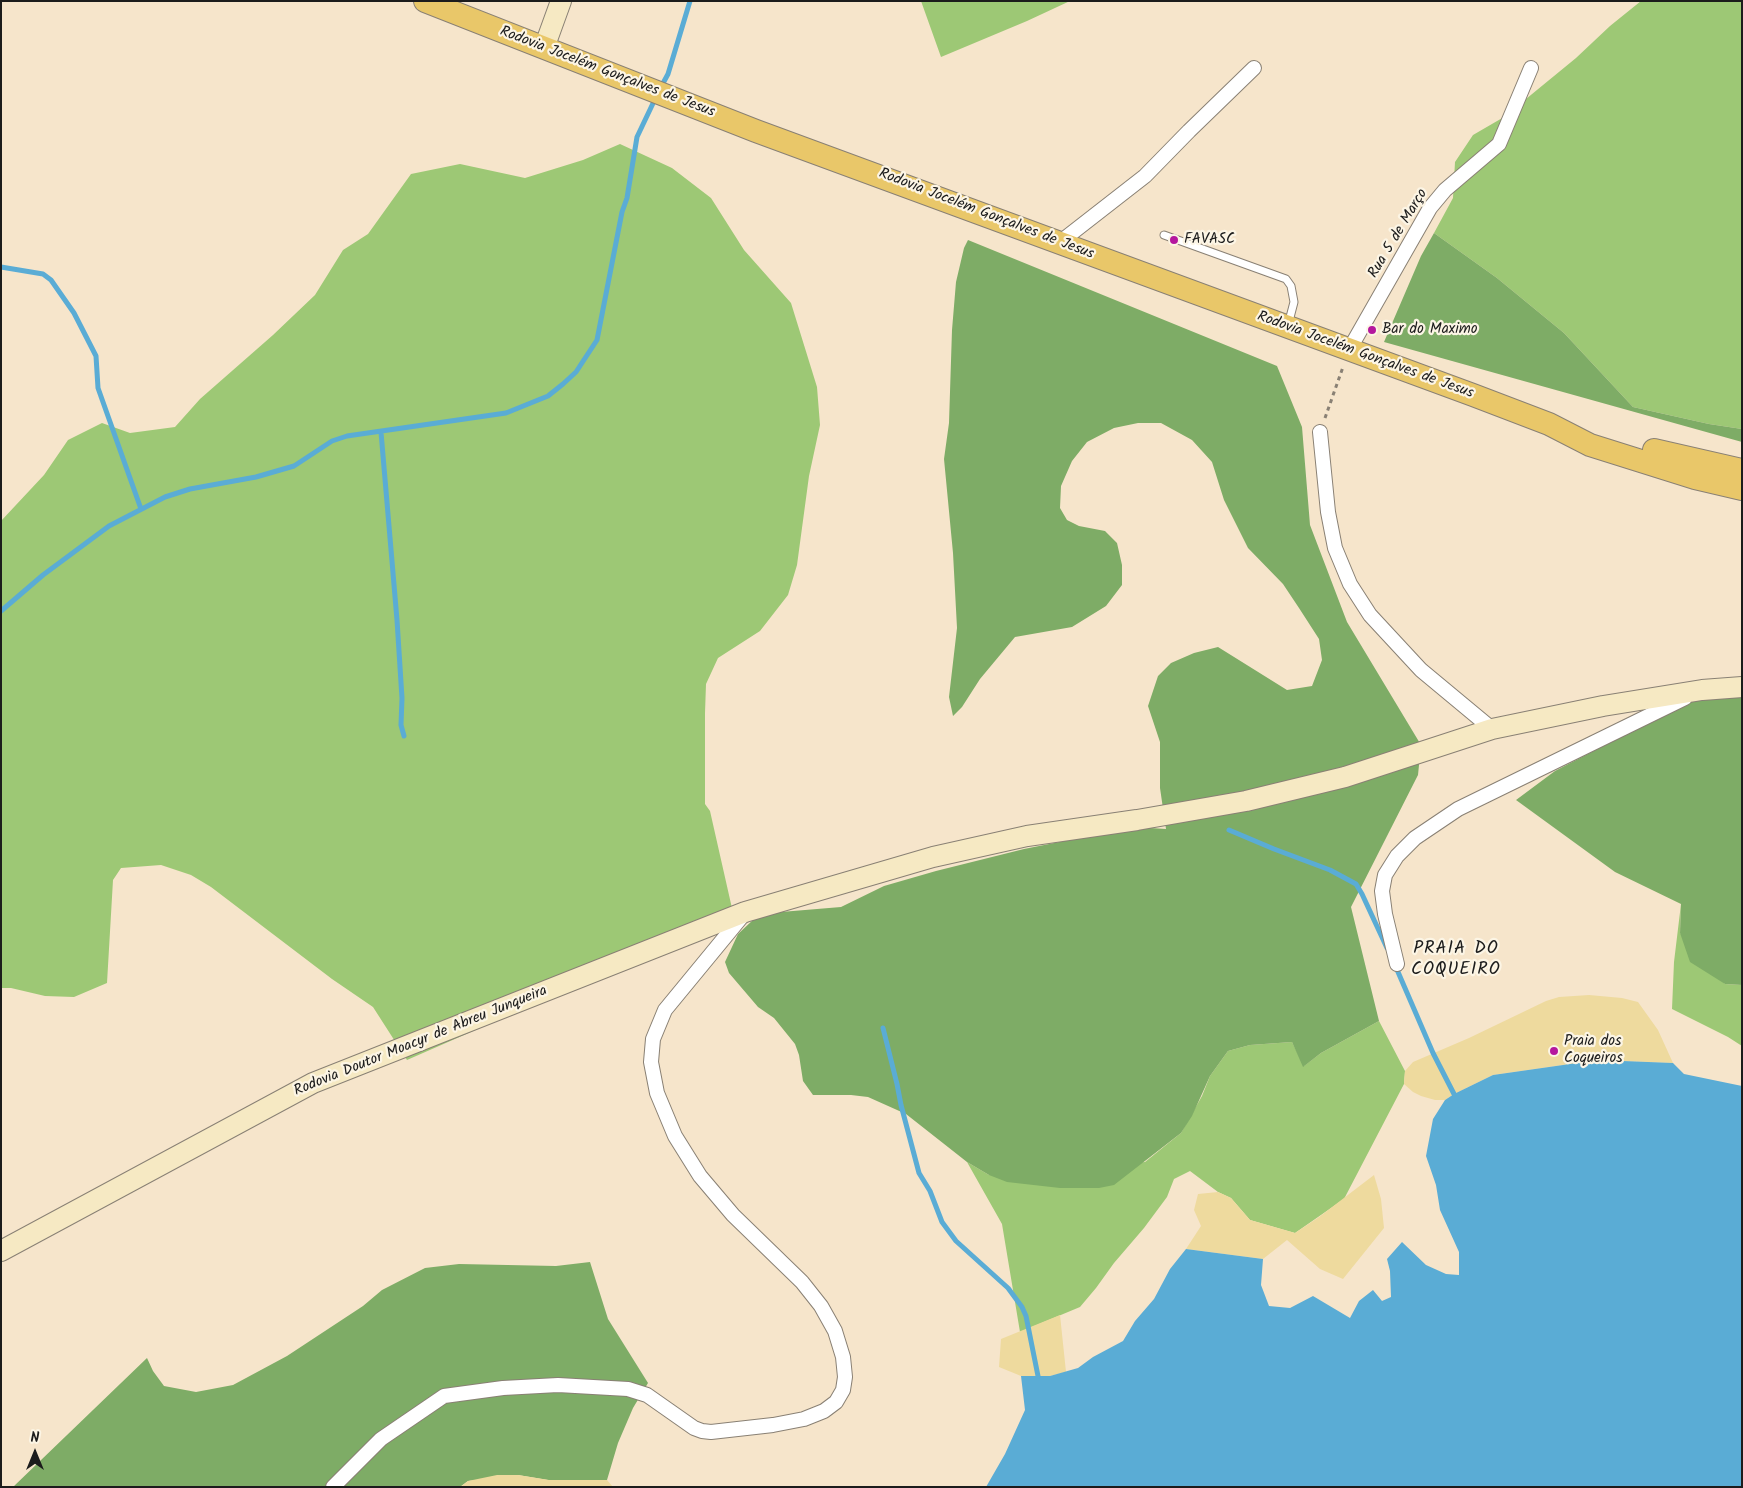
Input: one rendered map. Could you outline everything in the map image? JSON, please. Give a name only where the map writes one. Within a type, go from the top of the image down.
[{"type":"main road","name":"Rodovia Jocelém Gonçalves de Jesus","points":[[425,1],[756,131],[1549,424],[1590,445],[1695,478],[1742,489]]},
{"type":"main road","name":"Rodovia Jocelém Gonçalves de Jesus","points":[[1549,424],[1597,433],[1680,457],[1742,470]]},
{"type":"street","points":[[544,48],[561,1]]},
{"type":"street","points":[[1059,243],[1145,176],[1254,68]]},
{"type":"street","name":"Rua 5 de Março","points":[[1349,350],[1430,208],[1445,190],[1499,144],[1532,68]]},
{"type":"street","points":[[1320,432],[1328,512],[1335,548],[1350,584],[1370,615],[1415,664],[1492,730]]},
{"type":"street","name":"Rodovia Doutor Moacyr de Abreu Junqueira","points":[[1,1251],[312,1083],[745,912],[933,857],[1027,836],[1137,820],[1246,801],[1345,778],[1492,730],[1603,706],[1702,690],[1742,687]]},
{"type":"street","points":[[1398,964],[1385,914],[1382,891],[1385,876],[1397,856],[1415,838],[1458,810],[1702,690]]},
{"type":"street","points":[[332,1487],[381,1439],[444,1396],[503,1388],[558,1385],[628,1389],[647,1395],[694,1428],[711,1432],[773,1425],[804,1419],[824,1411],[836,1402],[843,1390],[845,1376],[843,1357],[835,1332],[821,1306],[802,1282],[733,1215],[700,1176],[672,1127],[657,1093],[651,1062],[653,1039],[665,1010],[745,912]]},
{"type":"lane","points":[[1164,235],[1286,279],[1293,293],[1294,302],[1287,328]]},
{"type":"path","points":[[1320,432],[1349,350]]},
{"type":"green space","points":[[921,1],[1070,1],[941,57]]},
{"type":"green space","points":[[1641,1],[1742,1],[1742,429],[1709,424],[1633,407],[1564,333],[1497,278],[1434,233],[1453,198],[1455,162],[1473,135],[1504,117]]},
{"type":"green space","points":[[620,144],[672,168],[711,198],[744,250],[791,303],[817,387],[820,425],[809,476],[797,565],[788,595],[760,631],[718,658],[706,684],[705,804],[710,811],[736,926],[553,996],[407,1060],[373,1007],[332,979],[211,887],[191,875],[161,865],[121,868],[113,880],[107,983],[74,997],[45,996],[11,988],[1,988],[1,521],[44,475],[68,440],[102,423],[130,433],[175,427],[200,399],[315,295],[343,250],[368,234],[411,174],[460,164],[525,178],[583,160]]},
{"type":"green space","points":[[1434,233],[1497,278],[1564,333],[1633,407],[1709,424],[1742,429],[1742,442],[1384,342],[1421,256]]},
{"type":"green space","points":[[968,240],[1277,366],[1302,427],[1310,525],[1347,622],[1421,745],[1418,775],[1351,907],[1379,1021],[1321,1053],[1303,1067],[1292,1042],[1250,1045],[1228,1051],[1210,1076],[1192,1116],[1181,1133],[1114,1185],[1099,1188],[1060,1188],[1007,1182],[989,1175],[967,1162],[906,1114],[868,1097],[813,1095],[803,1081],[799,1055],[795,1044],[774,1018],[758,1007],[729,973],[725,962],[738,934],[753,920],[769,913],[841,907],[884,886],[1024,849],[1135,827],[1166,829],[1160,788],[1160,742],[1148,706],[1158,676],[1171,663],[1194,653],[1218,647],[1287,690],[1312,686],[1322,660],[1319,639],[1299,608],[1283,584],[1248,548],[1224,500],[1212,462],[1192,440],[1161,423],[1138,423],[1114,428],[1087,442],[1072,461],[1061,486],[1060,508],[1067,520],[1079,526],[1105,531],[1117,543],[1122,565],[1122,585],[1106,606],[1072,627],[1015,637],[980,679],[962,707],[953,716],[949,697],[957,628],[953,553],[944,459],[949,423],[952,330],[956,282],[964,248]]},
{"type":"green space","points":[[1705,693],[1742,696],[1742,985],[1725,984],[1690,962],[1680,933],[1681,904],[1615,872],[1516,800],[1555,771]]},
{"type":"green space","points":[[1681,904],[1680,933],[1725,984],[1742,985],[1742,1046],[1672,1009],[1674,962]]},
{"type":"green space","points":[[1379,1021],[1405,1071],[1404,1084],[1344,1199],[1295,1233],[1250,1220],[1231,1198],[1218,1192],[1190,1171],[1174,1179],[1167,1197],[1080,1307],[1020,1332],[1002,1224],[967,1162],[989,1175],[1145,1162],[1181,1133],[1202,1096],[1210,1076],[1228,1051],[1250,1045],[1292,1042],[1304,1066],[1321,1053]]},
{"type":"green space","points":[[590,1262],[608,1319],[648,1383],[633,1408],[618,1443],[607,1480],[548,1480],[518,1475],[468,1481],[460,1487],[13,1487],[147,1358],[153,1371],[164,1386],[196,1392],[233,1385],[287,1356],[363,1306],[382,1290],[425,1268],[459,1264],[556,1266]]},
{"type":"sand","name":"Praia dos Coqueiros","points":[[1589,995],[1622,998],[1638,1002],[1658,1030],[1673,1063],[1598,1060],[1493,1075],[1445,1100],[1435,1100],[1421,1096],[1404,1084],[1405,1071],[1413,1062],[1469,1038],[1546,1001],[1559,997]]},
{"type":"sand","points":[[1374,1175],[1381,1199],[1384,1228],[1343,1279],[1320,1269],[1287,1240],[1263,1259],[1186,1249],[1201,1226],[1194,1210],[1198,1194],[1218,1192],[1231,1198],[1250,1220],[1295,1233]]},
{"type":"sand","points":[[1060,1315],[1066,1372],[1050,1376],[1021,1376],[999,1367],[1001,1339]]},
{"type":"sand","points":[[497,1475],[518,1475],[549,1480],[607,1480],[613,1487],[460,1487],[468,1481]]},
{"type":"water","points":[[1598,1060],[1673,1063],[1684,1074],[1742,1086],[1742,1487],[986,1487],[1005,1454],[1025,1410],[1021,1376],[1050,1376],[1078,1368],[1093,1357],[1123,1341],[1135,1321],[1154,1299],[1170,1269],[1186,1249],[1263,1259],[1261,1285],[1269,1306],[1290,1308],[1313,1296],[1350,1318],[1359,1301],[1373,1290],[1382,1301],[1391,1297],[1390,1271],[1387,1259],[1402,1242],[1426,1265],[1446,1274],[1459,1275],[1459,1252],[1440,1210],[1436,1185],[1426,1156],[1433,1119],[1445,1100],[1493,1075]]},
{"type":"waterway","points":[[661,87],[668,74],[690,1]]},
{"type":"waterway","points":[[1,611],[43,575],[109,526],[165,497],[190,489],[256,477],[294,466],[332,441],[347,436],[506,413],[548,396],[576,372],[597,340],[622,212],[627,198],[637,137],[656,97]]},
{"type":"waterway","points":[[1,267],[43,274],[51,280],[74,313],[96,356],[98,388],[141,509]]},
{"type":"waterway","points":[[381,432],[397,620],[402,698],[401,725],[404,736]]},
{"type":"waterway","points":[[1229,830],[1330,870],[1356,884],[1387,948]]},
{"type":"waterway","points":[[1395,965],[1433,1053],[1454,1094]]},
{"type":"waterway","points":[[883,1028],[919,1173],[930,1191],[942,1222],[956,1241],[1008,1288],[1022,1307],[1026,1316],[1038,1376]]},
{"type":"place","name":"FAVASC","points":[[1174,240]]},
{"type":"place","name":"Bar do Maximo","points":[[1372,330]]},
{"type":"place","name":"Praia dos Coqueiros","points":[[1554,1051]]},
{"type":"district","name":"PRAIA DO COQUEIRO","points":[[1456,960]]}]
